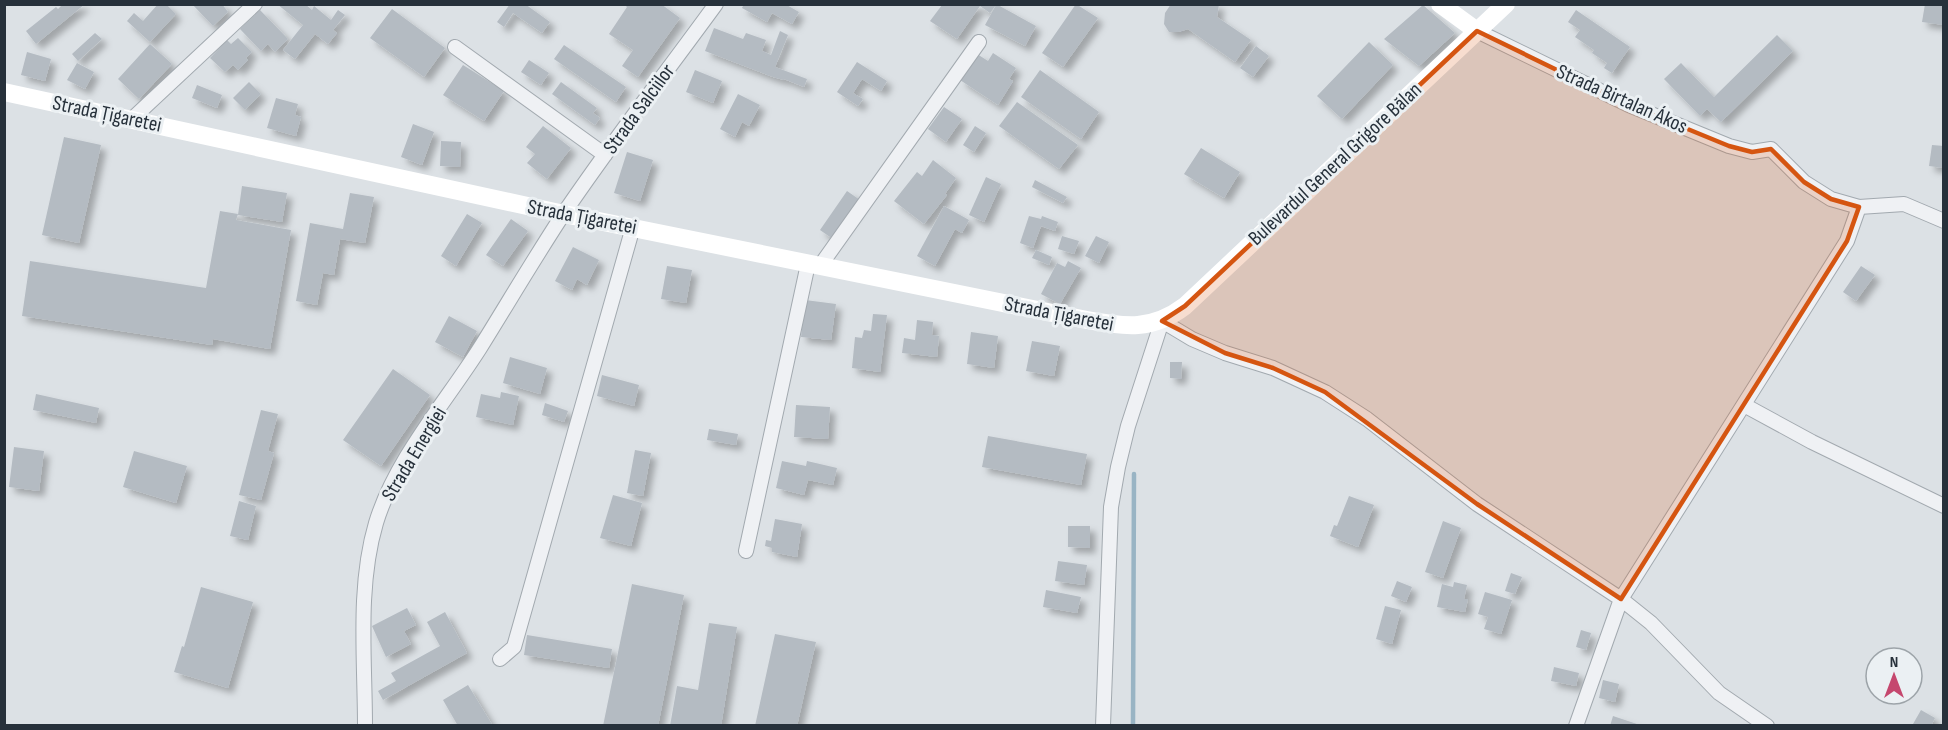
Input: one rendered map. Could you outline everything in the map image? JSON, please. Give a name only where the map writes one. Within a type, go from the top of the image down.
[{"type":"main road","points":[[1440,4],[1477,31]]},
{"type":"main road","name":"Bulevardul General Grigore Bălan","points":[[1162,321],[1193,298],[1506,4]]},
{"type":"main road","name":"Strada Țigaretei","points":[[4,92],[564,214],[1104,323],[1123,326],[1162,321]]},
{"type":"street","points":[[132,119],[255,4]]},
{"type":"street","name":"Strada Salciilor","points":[[564,214],[716,4]]},
{"type":"street","name":"Strada Birtalan Ákos","points":[[1477,31],[1629,105],[1729,146],[1752,152],[1771,149],[1804,182],[1831,199],[1859,207]]},
{"type":"street","points":[[746,551],[814,265],[979,42]]},
{"type":"street","points":[[456,47],[605,155]]},
{"type":"street","points":[[1576,726],[1621,599],[1847,241],[1859,207],[1904,204],[1944,221]]},
{"type":"street","name":"Strada Energiei","points":[[365,726],[364,604],[367,564],[386,494],[564,214]]},
{"type":"street","points":[[500,658],[514,647],[633,227]]},
{"type":"street","points":[[1103,726],[1111,507],[1131,414],[1162,321],[1192,339],[1225,353],[1273,368],[1325,392],[1367,419],[1477,504],[1621,599],[1651,623],[1719,693],[1767,726]]},
{"type":"street","points":[[1744,405],[1812,442],[1944,506]]},
{"type":"highlighted area","points":[[1477,31],[1629,105],[1729,146],[1752,152],[1771,149],[1804,182],[1831,199],[1859,207],[1847,241],[1621,599],[1477,504],[1325,392],[1273,368],[1225,353],[1162,321],[1185,306]]},
{"type":"building","points":[[63,4],[85,4],[36,44],[26,31]]},
{"type":"building","points":[[158,4],[166,4],[176,14],[150,42],[127,21],[134,13],[143,21]]},
{"type":"building","points":[[192,4],[222,4],[228,12],[213,26]]},
{"type":"building","points":[[277,4],[305,4],[312,10],[314,6],[331,20],[338,10],[345,15],[333,30],[337,33],[328,44],[315,34],[295,59],[283,50],[303,25]]},
{"type":"building","points":[[510,4],[525,4],[550,22],[542,33],[513,13],[504,27],[497,22]]},
{"type":"building","points":[[624,4],[661,4],[680,18],[638,77],[622,66],[633,50],[609,34],[627,7]]},
{"type":"building","points":[[744,4],[785,4],[799,12],[792,24],[772,13],[767,22],[742,8]]},
{"type":"building","points":[[996,4],[1036,26],[1025,46],[985,25],[996,5],[990,13],[980,6],[957,39],[930,21],[942,5]]},
{"type":"building","points":[[1076,4],[1098,18],[1063,67],[1042,53]]},
{"type":"building","points":[[1171,4],[1219,4],[1217,17],[1251,40],[1235,62],[1188,29],[1169,32],[1164,24],[1165,13]]},
{"type":"building","points":[[1925,4],[1944,4],[1944,25],[1922,22]]},
{"type":"building","points":[[1423,5],[1455,33],[1419,66],[1384,39]]},
{"type":"building","points":[[392,9],[445,48],[424,77],[370,38]]},
{"type":"building","points":[[260,10],[288,39],[275,52],[268,44],[261,51],[240,29]]},
{"type":"building","points":[[1576,10],[1630,47],[1612,73],[1604,68],[1607,63],[1592,53],[1594,50],[1575,37],[1580,30],[1568,22]]},
{"type":"building","points":[[714,28],[743,39],[746,33],[766,40],[762,51],[771,55],[780,31],[788,35],[775,67],[807,79],[804,87],[705,51]]},
{"type":"building","points":[[95,33],[102,39],[78,61],[72,54]]},
{"type":"building","points":[[1777,35],[1793,51],[1721,122],[1707,109],[1700,116],[1664,79],[1681,63],[1714,97]]},
{"type":"building","points":[[238,38],[252,52],[238,70],[233,65],[225,72],[210,58],[227,40],[231,44]]},
{"type":"building","points":[[1369,42],[1393,65],[1342,119],[1317,96]]},
{"type":"building","points":[[150,44],[172,64],[139,99],[118,79]]},
{"type":"building","points":[[564,45],[626,87],[616,102],[554,59]]},
{"type":"building","points":[[1256,46],[1269,56],[1253,77],[1240,68]]},
{"type":"building","points":[[27,52],[51,59],[45,81],[21,75]]},
{"type":"building","points":[[993,53],[1016,68],[1009,79],[1013,81],[998,105],[960,80],[977,54],[988,61]]},
{"type":"building","points":[[529,60],[549,73],[541,85],[521,72]]},
{"type":"building","points":[[857,62],[887,81],[881,91],[862,79],[853,93],[863,99],[858,106],[837,92]]},
{"type":"building","points":[[77,63],[94,72],[85,89],[67,80]]},
{"type":"building","points":[[463,65],[504,91],[484,121],[443,95]]},
{"type":"building","points":[[695,70],[722,81],[713,103],[686,92]]},
{"type":"building","points":[[1040,70],[1099,112],[1081,139],[1021,97]]},
{"type":"building","points":[[249,82],[261,94],[245,110],[233,98]]},
{"type":"building","points":[[561,82],[597,108],[593,113],[600,118],[595,125],[552,94]]},
{"type":"building","points":[[197,85],[222,95],[217,108],[192,98]]},
{"type":"building","points":[[738,94],[760,105],[749,126],[742,122],[735,137],[720,129]]},
{"type":"building","points":[[276,98],[298,104],[295,115],[301,117],[296,136],[267,128]]},
{"type":"building","points":[[1017,102],[1078,145],[1059,169],[999,126]]},
{"type":"building","points":[[944,107],[962,119],[946,142],[928,129]]},
{"type":"building","points":[[413,124],[434,132],[422,165],[401,157]]},
{"type":"building","points":[[543,126],[571,148],[547,179],[527,163],[535,154],[526,147]]},
{"type":"building","points":[[975,126],[986,133],[974,152],[963,145]]},
{"type":"building","points":[[64,137],[101,145],[79,243],[42,235]]},
{"type":"building","points":[[441,141],[461,142],[460,167],[440,166]]},
{"type":"building","points":[[1932,145],[1944,146],[1944,168],[1929,166]]},
{"type":"building","points":[[1201,148],[1240,172],[1224,198],[1184,174]]},
{"type":"building","points":[[627,152],[653,160],[640,201],[614,193]]},
{"type":"building","points":[[933,160],[956,178],[945,194],[947,195],[924,224],[894,201],[917,172],[922,176]]},
{"type":"building","points":[[986,177],[1001,184],[984,222],[969,215]]},
{"type":"building","points":[[1035,180],[1067,197],[1063,203],[1032,187]]},
{"type":"building","points":[[242,186],[287,193],[282,222],[238,215]]},
{"type":"building","points":[[847,191],[860,200],[833,239],[820,230]]},
{"type":"building","points":[[350,193],[374,197],[365,243],[340,239],[334,275],[323,273],[317,305],[296,301],[310,223],[343,229]]},
{"type":"building","points":[[944,206],[969,220],[962,233],[955,229],[935,266],[917,256]]},
{"type":"building","points":[[220,211],[238,214],[236,220],[291,230],[270,349],[213,339],[212,345],[22,316],[30,261],[206,288]]},
{"type":"building","points":[[467,214],[482,223],[456,266],[441,256]]},
{"type":"building","points":[[1029,216],[1041,219],[1042,216],[1058,222],[1055,231],[1041,226],[1033,248],[1020,243]]},
{"type":"building","points":[[511,219],[528,231],[503,266],[486,255]]},
{"type":"building","points":[[1062,236],[1079,241],[1074,254],[1058,249]]},
{"type":"building","points":[[1096,236],[1109,242],[1099,263],[1085,256]]},
{"type":"building","points":[[573,247],[599,260],[587,285],[577,279],[572,290],[555,281]]},
{"type":"building","points":[[1036,250],[1052,257],[1049,265],[1032,258]]},
{"type":"building","points":[[1068,261],[1081,268],[1060,304],[1041,294],[1057,263],[1065,267]]},
{"type":"building","points":[[667,266],[692,270],[686,303],[661,299]]},
{"type":"building","points":[[1861,266],[1875,275],[1856,301],[1843,292]]},
{"type":"building","points":[[805,300],[836,304],[831,340],[801,337]]},
{"type":"building","points":[[873,314],[887,315],[880,372],[852,368],[855,337],[862,338],[864,330],[871,331]]},
{"type":"building","points":[[449,316],[477,331],[463,357],[435,342]]},
{"type":"building","points":[[917,320],[933,322],[932,335],[939,336],[937,357],[902,353],[904,338],[915,340]]},
{"type":"building","points":[[971,332],[998,336],[994,368],[967,364]]},
{"type":"building","points":[[1032,341],[1060,346],[1054,376],[1026,371]]},
{"type":"building","points":[[510,357],[547,368],[540,394],[503,383]]},
{"type":"building","points":[[1170,362],[1182,362],[1181,379],[1170,378]]},
{"type":"building","points":[[393,369],[430,395],[381,466],[343,440]]},
{"type":"building","points":[[602,375],[639,385],[634,406],[597,396]]},
{"type":"building","points":[[501,392],[519,396],[513,425],[476,417],[481,394],[500,398]]},
{"type":"building","points":[[36,394],[99,408],[96,423],[33,410]]},
{"type":"building","points":[[545,403],[568,411],[564,422],[542,415]]},
{"type":"building","points":[[796,405],[830,407],[828,439],[794,437]]},
{"type":"building","points":[[261,410],[278,414],[268,451],[274,453],[261,500],[239,495]]},
{"type":"building","points":[[709,429],[738,434],[736,445],[707,440]]},
{"type":"building","points":[[988,436],[1087,454],[1081,485],[982,467]]},
{"type":"building","points":[[14,447],[44,451],[39,491],[9,487]]},
{"type":"building","points":[[635,450],[651,453],[643,496],[627,493]]},
{"type":"building","points":[[134,451],[187,466],[176,503],[123,487]]},
{"type":"building","points":[[782,461],[806,466],[807,461],[837,468],[833,485],[808,480],[804,495],[776,488]]},
{"type":"building","points":[[613,495],[642,503],[631,546],[600,538]]},
{"type":"building","points":[[1349,496],[1374,505],[1358,547],[1330,536],[1334,525],[1337,526]]},
{"type":"building","points":[[239,501],[256,506],[248,540],[230,536]]},
{"type":"building","points":[[775,519],[802,524],[797,557],[772,552],[772,548],[765,546],[766,540],[771,541]]},
{"type":"building","points":[[1443,521],[1461,528],[1443,578],[1425,572]]},
{"type":"building","points":[[1068,526],[1090,526],[1090,548],[1068,547]]},
{"type":"building","points":[[1058,561],[1087,565],[1084,585],[1055,581]]},
{"type":"building","points":[[1511,573],[1522,577],[1515,594],[1505,591]]},
{"type":"building","points":[[1397,581],[1412,587],[1406,602],[1391,596]]},
{"type":"building","points":[[1454,582],[1467,585],[1464,599],[1468,599],[1465,612],[1437,607],[1442,584],[1453,587]]},
{"type":"building","points":[[632,584],[684,595],[658,726],[603,726]]},
{"type":"building","points":[[201,587],[253,602],[228,688],[174,672],[182,646],[184,647]]},
{"type":"building","points":[[1046,590],[1081,597],[1077,613],[1043,607]]},
{"type":"building","points":[[1485,592],[1512,600],[1501,634],[1484,629],[1488,617],[1478,614]]},
{"type":"building","points":[[1385,606],[1401,610],[1392,644],[1376,639]]},
{"type":"building","points":[[407,608],[416,625],[404,631],[411,644],[386,657],[372,626]]},
{"type":"building","points":[[445,612],[467,653],[383,700],[378,691],[396,681],[391,673],[440,646],[427,622]]},
{"type":"building","points":[[709,623],[737,627],[721,726],[670,726],[677,686],[698,690]]},
{"type":"building","points":[[1581,630],[1591,633],[1586,650],[1576,647]]},
{"type":"building","points":[[775,634],[816,642],[797,726],[755,726]]},
{"type":"building","points":[[527,635],[612,649],[609,668],[524,655]]},
{"type":"building","points":[[1554,667],[1579,673],[1576,686],[1551,681]]},
{"type":"building","points":[[1603,680],[1619,684],[1615,702],[1599,698]]},
{"type":"building","points":[[468,685],[493,726],[458,726],[443,700]]},
{"type":"building","points":[[1921,710],[1935,718],[1931,726],[1913,724]]},
{"type":"building","points":[[1613,716],[1640,725],[1640,726],[1610,726]]},
{"type":"waterway","points":[[1133,726],[1134,474]]}]
